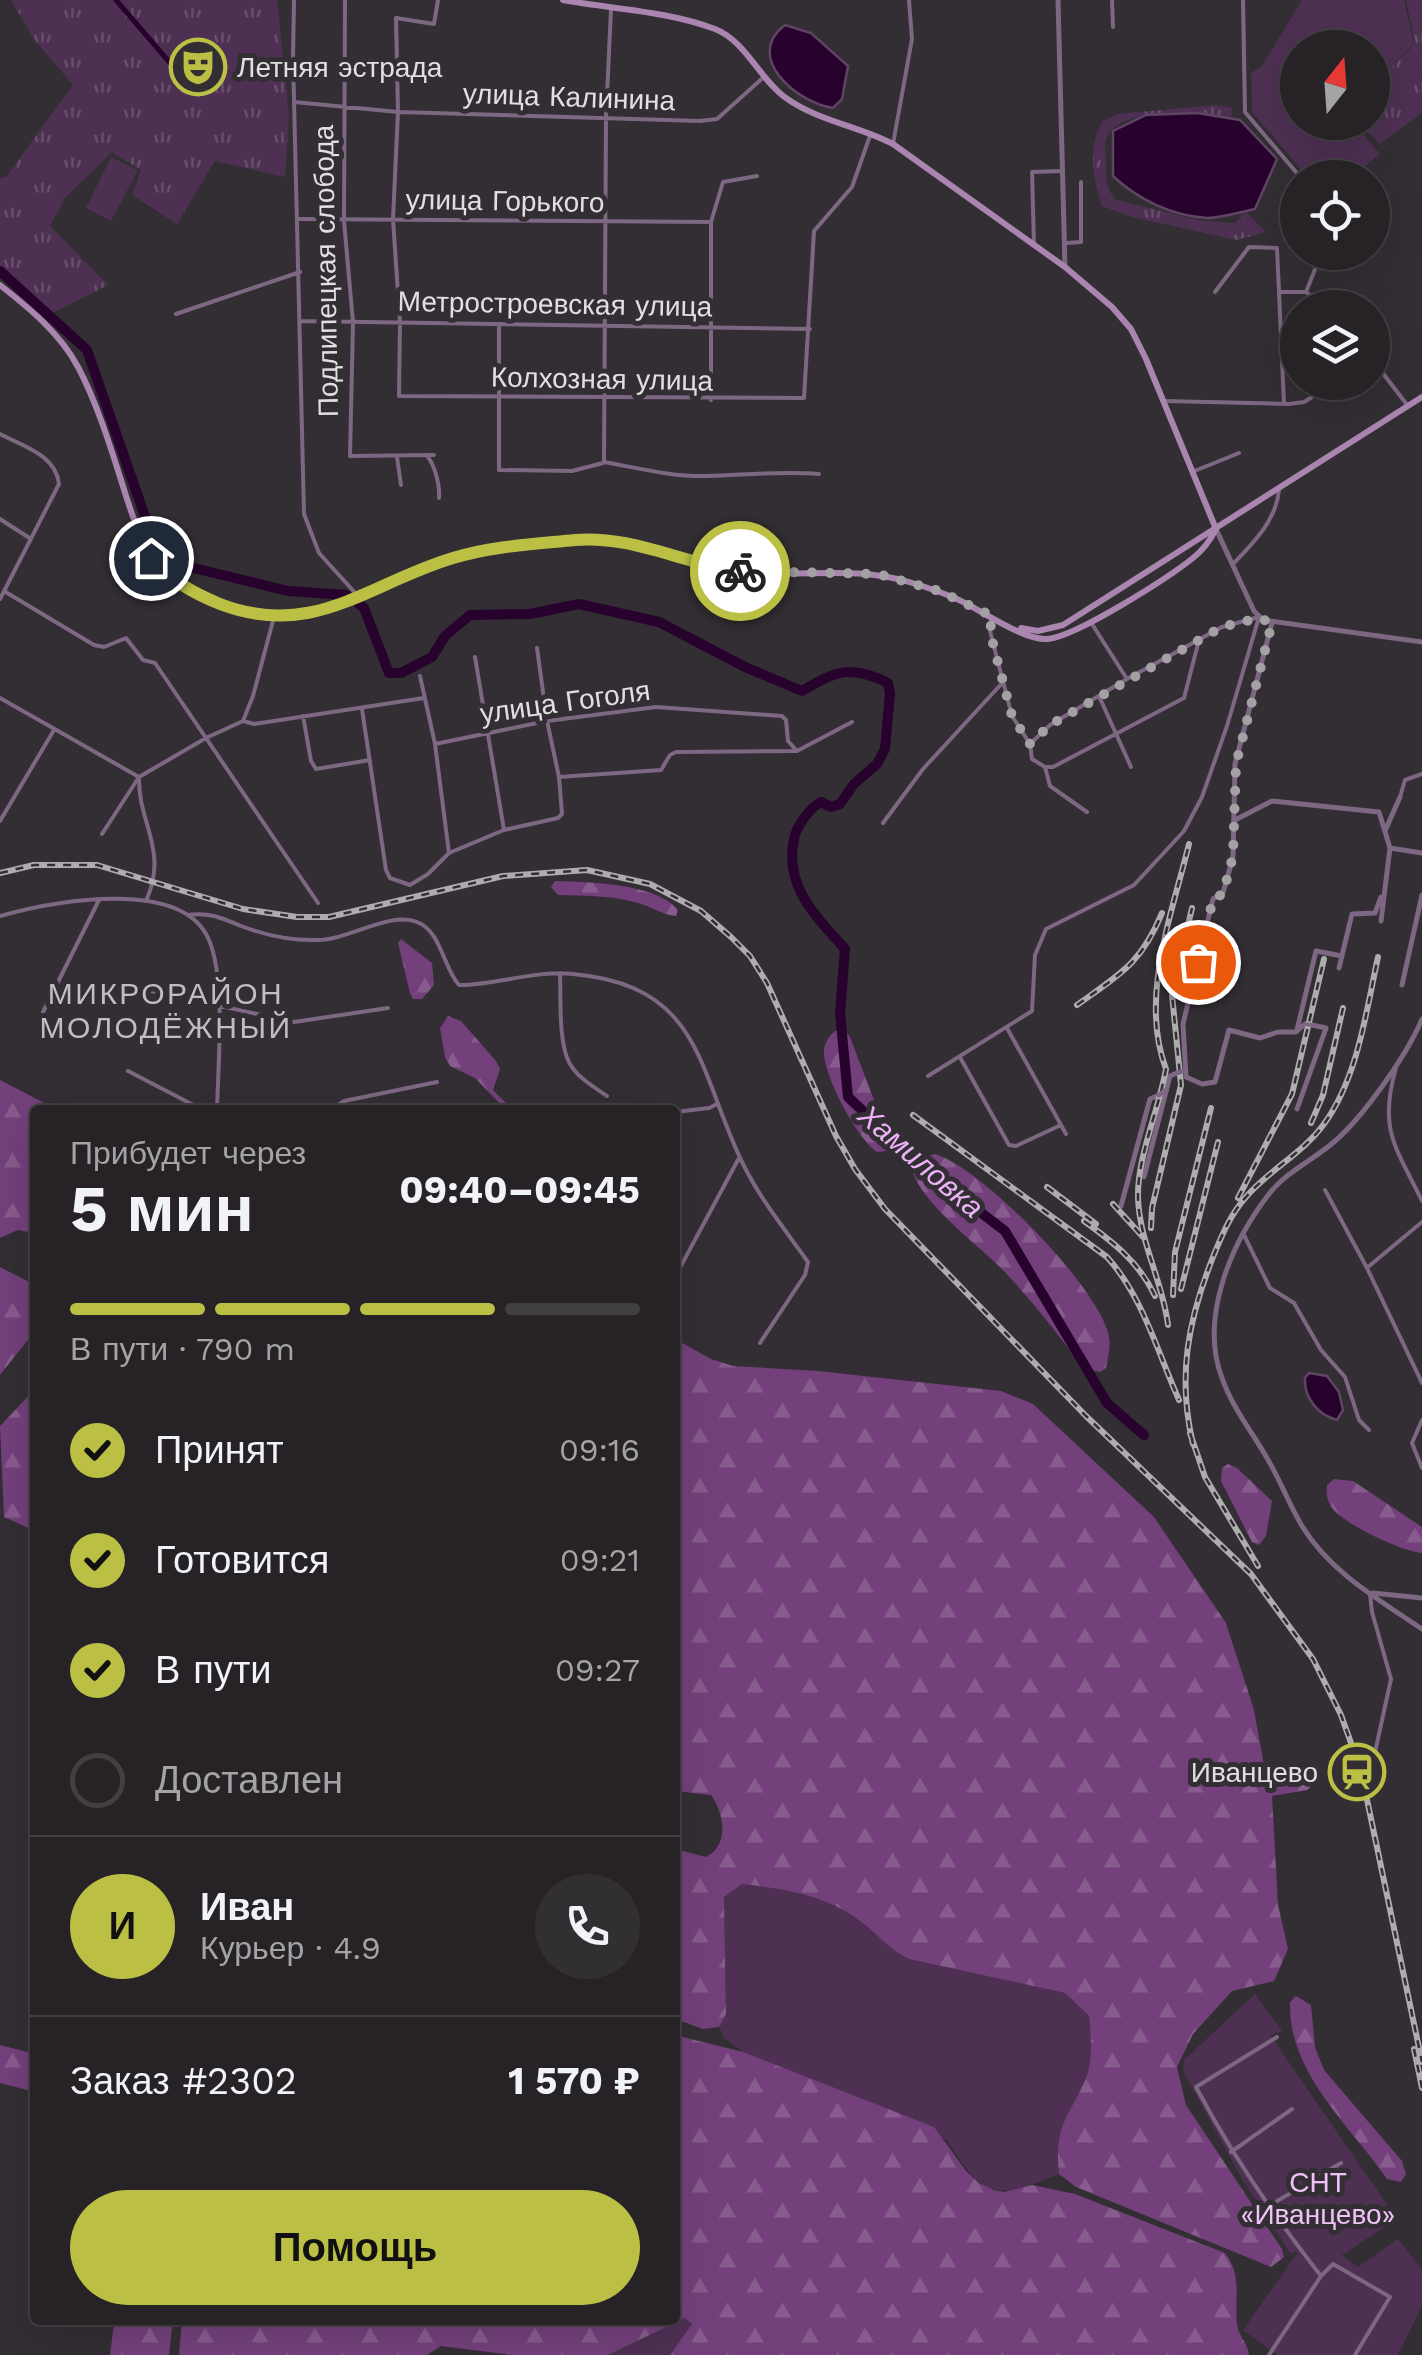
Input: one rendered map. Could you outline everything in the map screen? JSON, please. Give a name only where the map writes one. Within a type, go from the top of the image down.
[{"type":"main road","points":[[0,285],[54,333],[78,368],[134,523],[151,558],[194,593],[233,609],[274,616],[304,615],[360,599],[449,559],[472,553],[602,539],[639,544],[707,565],[746,572],[878,574],[939,591],[1035,638],[1051,638],[1090,621],[1195,556],[1210,542],[1216,529],[1164,400],[1130,329],[1112,307],[1065,267],[893,144],[814,114],[784,97],[735,42],[718,30],[611,4],[563,0]]},
{"type":"main road","points":[[1010,625],[1038,632],[1063,624],[1422,397]]},
{"type":"street","points":[[294,0],[304,514],[315,546],[360,599]]},
{"type":"street","name":"Подлипецкая слобода","points":[[344,0],[344,221],[353,322],[350,456],[431,456],[434,477],[440,486],[439,498]]},
{"type":"street","points":[[400,323],[393,220],[398,112],[396,18],[434,24],[438,0]]},
{"type":"street","points":[[893,144],[912,39],[910,0]]},
{"type":"street","points":[[1058,0],[1065,267]]},
{"type":"street","points":[[1112,0],[1114,27]]},
{"type":"street","points":[[1243,0],[1245,112],[1286,160]]},
{"type":"street","points":[[604,462],[606,116],[611,4]]},
{"type":"street","name":"улица Калинина","points":[[294,102],[398,112],[717,120],[765,76]]},
{"type":"street","points":[[810,329],[814,231],[852,188],[872,133]]},
{"type":"street","points":[[1034,246],[1032,172],[1062,171]]},
{"type":"street","points":[[711,400],[711,222],[723,182],[758,176]]},
{"type":"street","points":[[1064,243],[1081,242],[1081,182]]},
{"type":"street","name":"улица Горького","points":[[299,220],[711,222]]},
{"type":"street","points":[[1215,292],[1250,247],[1277,248],[1284,404]]},
{"type":"street","points":[[176,314],[300,272]]},
{"type":"street","name":"Метростроевская улица","points":[[300,320],[810,329]]},
{"type":"street","name":"Колхозная улица","points":[[400,323],[399,396],[499,398],[804,398],[810,329]]},
{"type":"street","points":[[500,324],[500,470],[572,471],[604,462],[674,475],[782,471],[818,474]]},
{"type":"street","points":[[1390,383],[1408,406]]},
{"type":"street","points":[[1164,400],[1284,404],[1307,400]]},
{"type":"street","points":[[0,434],[50,461],[58,474],[56,492],[0,599]]},
{"type":"street","points":[[1192,472],[1239,452]]},
{"type":"street","points":[[398,458],[402,485]]},
{"type":"street","points":[[1233,564],[1268,523],[1279,501],[1280,488]]},
{"type":"street","points":[[0,519],[32,539]]},
{"type":"street","points":[[928,1076],[1032,1011],[1035,955],[1046,929],[1120,894],[1159,861],[1184,830],[1202,797],[1259,618],[1216,529]]},
{"type":"street","points":[[4,590],[94,645],[104,647],[126,638],[143,660],[155,662],[318,902]]},
{"type":"street","points":[[102,834],[139,776],[243,720],[274,616]]},
{"type":"street","points":[[992,616],[990,632],[1016,726],[1030,744],[1032,759],[1046,767],[1053,767],[1184,698],[1199,639]]},
{"type":"street","points":[[1030,744],[1050,725],[1222,627],[1259,618],[1272,623],[1422,642]]},
{"type":"street","points":[[1090,621],[1127,679]]},
{"type":"street","points":[[1272,623],[1236,764],[1233,856],[1223,894],[1213,899],[1183,1024],[1182,1072],[1202,1084],[1215,1082],[1229,1030],[1260,1038],[1296,1032],[1309,1025],[1326,1028],[1296,1109]]},
{"type":"street","points":[[362,709],[386,870],[390,878],[410,885],[450,853],[504,830],[562,814],[537,648]]},
{"type":"street","points":[[475,657],[504,830]]},
{"type":"street","points":[[420,676],[450,853]]},
{"type":"street","points":[[884,823],[923,769],[1004,680]]},
{"type":"street","points":[[1099,696],[1131,767]]},
{"type":"street","points":[[0,698],[139,776]]},
{"type":"street","points":[[243,720],[254,724],[424,698]]},
{"type":"street","name":"улица Гоголя","points":[[434,744],[547,721],[656,708],[782,716],[788,741],[797,751]]},
{"type":"street","points":[[303,716],[311,761],[316,768],[370,760]]},
{"type":"street","points":[[559,776],[661,770],[676,752],[797,751],[852,722]]},
{"type":"street","points":[[0,821],[55,728]]},
{"type":"street","points":[[1046,767],[1050,786],[1087,812]]},
{"type":"street","points":[[1384,831],[1405,780],[1422,774]]},
{"type":"street","points":[[139,776],[139,795],[154,851],[155,880],[146,900]]},
{"type":"street","points":[[1234,820],[1272,802],[1378,812],[1390,848],[1380,921]]},
{"type":"street","points":[[1390,848],[1422,853]]},
{"type":"street","points":[[1339,968],[1352,914],[1376,913],[1385,884]]},
{"type":"street","points":[[1402,985],[1422,895]]},
{"type":"street","points":[[43,1012],[100,900]]},
{"type":"street","points":[[0,916],[50,904],[146,900],[188,915],[199,924],[210,942],[216,972],[217,1105]]},
{"type":"street","points":[[188,915],[209,913],[261,932],[305,940],[339,938],[405,919],[421,923],[434,936],[459,986],[560,973],[620,982],[650,997],[691,1036],[740,1158],[808,1262],[805,1275],[760,1343]]},
{"type":"street","points":[[1296,1032],[1316,951],[1342,956]]},
{"type":"street","points":[[560,973],[563,1030],[570,1063],[584,1080],[607,1096]]},
{"type":"street","points":[[137,988],[294,1022],[388,1008]]},
{"type":"street","points":[[1422,1018],[1397,1064],[1336,1140],[1274,1188],[1244,1235],[1226,1276],[1215,1311],[1213,1343],[1222,1378],[1302,1526],[1335,1566],[1422,1629]]},
{"type":"street","points":[[1006,1028],[1066,1134]]},
{"type":"street","points":[[960,1057],[1009,1144],[1016,1146],[1061,1125]]},
{"type":"street","points":[[1397,1064],[1387,1096],[1388,1120],[1422,1201]]},
{"type":"street","points":[[128,1071],[193,1105]]},
{"type":"street","points":[[1144,1176],[1170,1076],[1182,1072]]},
{"type":"street","points":[[338,1105],[344,1100],[437,1082]]},
{"type":"street","points":[[1121,1206],[1150,1099],[1166,1090]]},
{"type":"street","points":[[680,1111],[717,1104]]},
{"type":"street","points":[[680,1269],[740,1158]]},
{"type":"street","points":[[1325,1190],[1422,1383]]},
{"type":"street","points":[[1367,1268],[1422,1222]]},
{"type":"street","points":[[1244,1235],[1270,1288],[1294,1303],[1322,1350],[1345,1377],[1356,1414],[1369,1430]]},
{"type":"street","points":[[1422,1420],[1412,1443],[1422,1468]]},
{"type":"street","points":[[1370,1593],[1422,1598]]},
{"type":"street","points":[[1370,1593],[1392,1679],[1374,1756],[1377,1778]]},
{"type":"street","points":[[1277,2037],[1196,2087],[1267,2207],[1321,2276]]},
{"type":"street","points":[[1231,2152],[1292,2109]]},
{"type":"street","points":[[1267,2207],[1341,2163]]},
{"type":"street","points":[[1269,2355],[1332,2264],[1390,2298],[1356,2355]]},
{"type":"green space","points":[[11,0],[277,0],[289,115],[285,177],[215,161],[177,224],[132,195],[141,170],[112,152],[65,198],[50,226],[108,285],[51,314],[0,270],[0,178],[6,177],[73,85],[34,39]]},
{"type":"green space","points":[[1302,0],[1404,0],[1414,43],[1390,68],[1390,30],[1284,30]]},
{"type":"green space","points":[[1406,0],[1422,0],[1422,113],[1390,137],[1390,69],[1415,43]]},
{"type":"green space","points":[[1280,36],[1280,140],[1368,140],[1380,154],[1373,160],[1293,160],[1252,112],[1251,73],[1262,66]]},
{"type":"green space","points":[[1216,105],[1232,108],[1231,117],[1162,114],[1126,121],[1113,129],[1105,145],[1108,187],[1116,200],[1202,221],[1235,223],[1246,212],[1266,232],[1237,240],[1132,217],[1102,206],[1093,163],[1095,140],[1103,121],[1118,114]]},
{"type":"green space","points":[[111,157],[138,170],[111,221],[86,208]]},
{"type":"green space","points":[[555,881],[638,889],[668,901],[678,910],[676,916],[618,899],[558,895],[551,887]]},
{"type":"green space","points":[[401,939],[432,963],[434,985],[422,999],[413,999],[410,993],[398,943]]},
{"type":"green space","points":[[448,1016],[461,1021],[496,1061],[500,1069],[493,1090],[508,1105],[501,1105],[475,1078],[450,1066],[440,1028]]},
{"type":"green space","points":[[835,1031],[846,1031],[850,1037],[891,1145],[887,1151],[877,1152],[869,1145],[835,1091],[824,1052]]},
{"type":"green space","points":[[0,1080],[48,1105],[30,1105],[30,1236],[18,1230],[0,1238]]},
{"type":"green space","points":[[935,1154],[980,1181],[1063,1261],[1101,1316],[1110,1341],[1106,1368],[1100,1372],[1083,1368],[1015,1283],[925,1194],[912,1168],[921,1157]]},
{"type":"green space","points":[[0,1267],[30,1282],[30,1337],[0,1375]]},
{"type":"green space","points":[[680,1342],[733,1366],[1001,1391],[1033,1404],[1154,1517],[1226,1623],[1254,1710],[1264,1765],[1316,1774],[1318,1781],[1307,1790],[1272,1796],[1278,1905],[1288,1949],[1274,1981],[1232,1991],[1193,2034],[1177,2067],[1186,2105],[1284,2257],[1271,2267],[1076,2187],[1059,2174],[1061,2132],[1086,2078],[1091,2048],[1089,2016],[1065,1993],[909,1959],[833,1905],[788,1891],[742,1884],[724,1897],[726,2014],[719,2027],[703,2029],[680,2021],[680,1850],[706,1857],[719,1845],[722,1828],[711,1795],[680,1792]]},
{"type":"green space","points":[[30,1394],[30,1529],[4,1517],[0,1426]]},
{"type":"green space","points":[[1228,1464],[1272,1501],[1266,1536],[1259,1545],[1252,1542],[1221,1481],[1222,1468]]},
{"type":"green space","points":[[1334,1479],[1353,1481],[1422,1527],[1422,1553],[1374,1536],[1340,1515],[1327,1495],[1327,1485]]},
{"type":"green space","points":[[742,1884],[788,1891],[833,1905],[909,1959],[1065,1993],[1089,2016],[1091,2048],[1086,2078],[1061,2132],[1059,2174],[1020,2188],[993,2189],[971,2174],[947,2140],[743,2052],[724,2038],[719,2027],[726,2014],[724,1897]]},
{"type":"green space","name":"СНТ «Иванцево»","points":[[1255,1994],[1282,2031],[1270,2035],[1397,2219],[1342,2255],[1358,2267],[1398,2239],[1422,2269],[1422,2306],[1398,2355],[1277,2355],[1243,2330],[1298,2252],[1290,2253],[1242,2179],[1183,2071],[1184,2060]]},
{"type":"green space","points":[[1296,1996],[1311,2005],[1315,2047],[1324,2070],[1402,2161],[1406,2174],[1401,2182],[1387,2179],[1310,2075],[1292,2028],[1290,2002]]},
{"type":"green space","points":[[680,2036],[743,2052],[934,2127],[966,2171],[994,2190],[1004,2192],[1032,2185],[1075,2194],[1225,2253],[1234,2270],[1237,2325],[1249,2355],[670,2355],[692,2324],[685,2318],[680,2320]]},
{"type":"green space","points":[[0,2045],[30,2053],[30,2091],[0,2083]]},
{"type":"green space","points":[[685,2318],[693,2324],[670,2355],[608,2355],[670,2325],[680,2325]]},
{"type":"green space","points":[[114,2325],[172,2325],[169,2355],[110,2355]]},
{"type":"green space","points":[[182,2325],[670,2325],[608,2355],[512,2355],[441,2346],[427,2355],[179,2355]]},
{"type":"shaded area","points":[[785,25],[811,33],[848,66],[842,99],[833,108],[791,88],[772,64],[774,38]]},
{"type":"shaded area","points":[[1197,113],[1240,120],[1277,159],[1255,209],[1213,218],[1181,214],[1144,199],[1113,176],[1113,131],[1146,115]]},
{"type":"shaded area","points":[[1309,1373],[1327,1376],[1339,1392],[1343,1410],[1337,1420],[1324,1414],[1310,1399],[1305,1385]]},
{"type":"waterway","points":[[116,0],[171,64]]},
{"type":"waterway","name":"Хамиловка","points":[[0,271],[87,350],[148,525],[163,552],[181,565],[288,591],[350,598]]},
{"type":"waterway","name":"Хамиловка","points":[[359,604],[389,673],[401,673],[432,657],[445,636],[470,615],[530,614],[579,604],[659,622],[745,667],[802,691],[844,672],[864,673],[888,683],[885,749],[877,764],[854,784],[840,804],[831,807],[821,802],[808,813],[796,834],[792,856],[805,900],[845,949],[840,1013],[848,1097],[929,1173],[1005,1231],[1107,1403],[1144,1435]]},
{"type":"railway","points":[[1168,1325],[1142,1230],[1138,1197],[1145,1150],[1166,1069],[1156,1014],[1161,956],[1189,844]]},
{"type":"railway","points":[[0,873],[34,865],[97,865],[243,909],[329,917],[503,876],[587,870],[650,884],[701,911],[750,956],[767,983],[836,1136],[885,1209],[1086,1416],[1251,1574],[1313,1659],[1341,1715],[1361,1771],[1422,2062]]},
{"type":"railway","points":[[1151,1228],[1152,1208],[1181,1085],[1172,995],[1192,908]]},
{"type":"railway","points":[[1077,1005],[1137,956],[1162,913]]},
{"type":"railway","points":[[1193,1444],[1186,1395],[1188,1349],[1197,1303],[1213,1257],[1240,1204],[1316,1134],[1336,1106],[1359,1044],[1378,957]]},
{"type":"railway","points":[[1238,1198],[1292,1094],[1324,959]]},
{"type":"railway","points":[[1311,1123],[1323,1095],[1343,1008]]},
{"type":"railway","points":[[1173,1295],[1175,1252],[1211,1108]]},
{"type":"railway","points":[[913,1115],[1107,1257],[1140,1307],[1179,1400]]},
{"type":"railway","points":[[1181,1289],[1218,1142]]},
{"type":"railway","points":[[1047,1187],[1096,1224]]},
{"type":"railway","points":[[1113,1204],[1143,1237]]},
{"type":"railway","points":[[1084,1221],[1133,1263],[1155,1296]]},
{"type":"railway","points":[[1190,1433],[1205,1477],[1258,1566]]},
{"type":"railway","points":[[1414,2049],[1422,2088]]},
{"type":"way so far","points":[[740,571],[878,574],[939,591],[992,616],[990,632],[1012,716],[1030,744],[1050,725],[1222,627],[1259,618],[1272,623],[1236,764],[1233,856],[1223,894],[1213,899],[1198,962]]},
{"type":"place","name":"Летняя эстрада","points":[[198,67]]},
{"type":"place","name":"Иванцево","points":[[1357,1772]]},
{"type":"district","name":"МИКРОРАЙОН МОЛОДЁЖНЫЙ","points":[[166,1010]]},
{"type":"route","points":[[151,558],[194,593],[233,609],[289,617],[342,606],[449,559],[496,548],[602,539],[740,571]]}]
